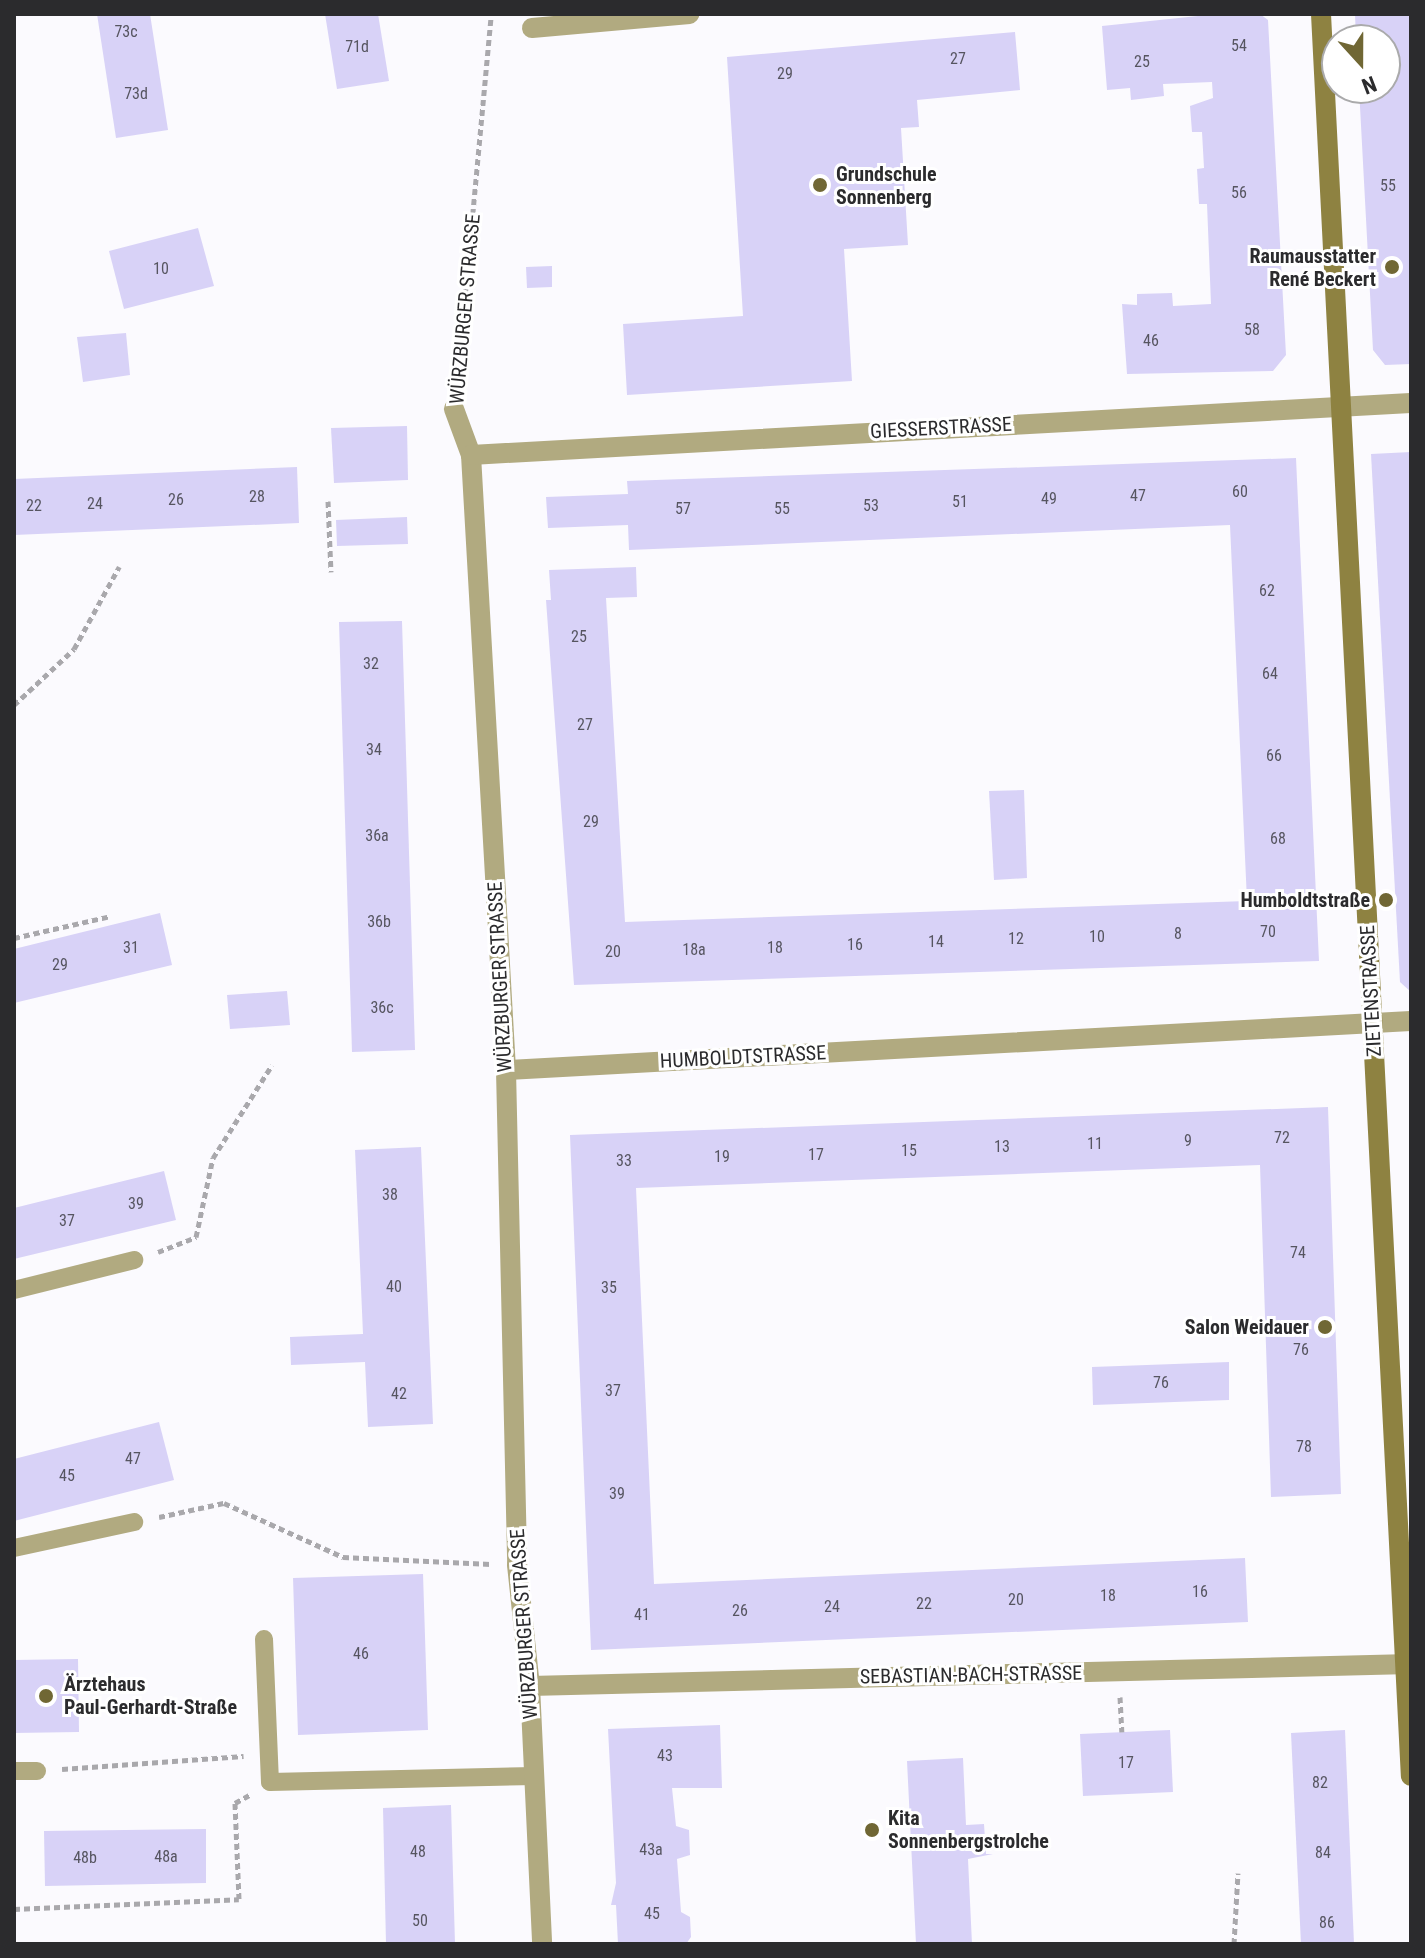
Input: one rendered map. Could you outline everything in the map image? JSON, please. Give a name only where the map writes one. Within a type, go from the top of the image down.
[{"type":"street","points":[[532,28],[689,14]]},
{"type":"street","name":"ZIETENSTRASSE","points":[[1321,14],[1409,1664],[1411,1776]]},
{"type":"street","name":"GIESSERSTRASSE","points":[[471,455],[1411,403]]},
{"type":"street","name":"WÜRZBURGER STRASSE","points":[[454,409],[471,455],[506,1070],[517,1565],[530,1686],[542,1944]]},
{"type":"street","name":"HUMBOLDTSTRASSE","points":[[506,1070],[1411,1021]]},
{"type":"street","name":"SEBASTIAN-BACH-STRASSE","points":[[530,1686],[1409,1664]]},
{"type":"lane","points":[[14,1290],[134,1260]]},
{"type":"lane","points":[[14,1548],[134,1522]]},
{"type":"lane","points":[[264,1639],[270,1782],[535,1776]]},
{"type":"lane","points":[[14,1771],[37,1771]]},
{"type":"path","name":"WÜRZBURGER STRASSE","points":[[454,409],[491,14]]},
{"type":"path","points":[[328,501],[331,572]]},
{"type":"path","points":[[14,705],[74,649],[119,567]]},
{"type":"path","points":[[14,938],[111,916]]},
{"type":"path","points":[[134,1260],[196,1237],[213,1158],[272,1065]]},
{"type":"path","points":[[134,1522],[224,1503],[343,1557],[517,1565]]},
{"type":"path","points":[[37,1771],[269,1755]]},
{"type":"path","points":[[14,1909],[239,1899],[235,1803],[270,1782]]},
{"type":"path","points":[[1234,1944],[1238,1873]]},
{"type":"building","points":[[97,14],[150,14],[168,130],[116,138]]},
{"type":"building","points":[[325,14],[378,14],[389,81],[337,89]]},
{"type":"building","points":[[1217,14],[1260,14],[1268,20],[1286,355],[1273,371],[1127,374],[1122,304],[1137,305],[1137,294],[1172,293],[1173,306],[1211,304],[1207,204],[1199,204],[1197,169],[1204,168],[1202,132],[1192,132],[1190,106],[1213,98],[1212,82],[1163,84],[1164,96],[1131,100],[1130,88],[1107,90],[1102,26]]},
{"type":"building","points":[[1355,14],[1411,14],[1411,364],[1385,365],[1373,350],[1360,104],[1401,104],[1401,24],[1355,24]]},
{"type":"building","name":"Grundschule Sonnenberg","points":[[1015,32],[1020,90],[917,100],[919,127],[901,128],[908,245],[844,249],[852,381],[627,395],[623,324],[743,316],[727,57]]},
{"type":"building","points":[[198,228],[214,286],[124,309],[109,251]]},
{"type":"building","points":[[552,266],[552,287],[527,288],[526,267]]},
{"type":"building","points":[[126,333],[130,375],[83,382],[77,337]]},
{"type":"building","points":[[407,426],[408,480],[334,483],[331,428]]},
{"type":"building","points":[[1411,452],[1411,992],[1400,982],[1371,454]]},
{"type":"building","points":[[1296,458],[1319,961],[574,985],[546,600],[551,600],[549,570],[636,567],[637,597],[606,598],[625,922],[1247,901],[1230,525],[629,550],[628,525],[548,528],[546,497],[628,494],[627,481]]},
{"type":"building","points":[[297,467],[299,523],[14,535],[14,479]]},
{"type":"building","points":[[407,517],[408,544],[337,546],[336,520]]},
{"type":"building","points":[[402,621],[415,1050],[352,1052],[339,622]]},
{"type":"building","points":[[1024,790],[1027,878],[994,880],[989,791]]},
{"type":"building","points":[[160,913],[172,965],[14,1003],[14,949]]},
{"type":"building","points":[[287,991],[290,1025],[230,1029],[227,995]]},
{"type":"building","points":[[1328,1107],[1341,1494],[1271,1497],[1260,1165],[636,1188],[654,1584],[1245,1558],[1248,1622],[591,1650],[570,1135]]},
{"type":"building","points":[[421,1147],[433,1424],[368,1427],[365,1362],[291,1365],[290,1337],[363,1334],[355,1150]]},
{"type":"building","points":[[164,1171],[176,1220],[14,1259],[14,1208]]},
{"type":"building","points":[[1229,1362],[1229,1400],[1093,1405],[1092,1367]]},
{"type":"building","points":[[159,1422],[174,1480],[14,1521],[14,1459]]},
{"type":"building","points":[[423,1574],[428,1730],[298,1735],[293,1578]]},
{"type":"building","name":"Ärztehaus Paul-Gerhardt-Straße","points":[[78,1659],[79,1732],[14,1733],[14,1660]]},
{"type":"building","points":[[720,1725],[722,1788],[672,1788],[676,1826],[689,1830],[690,1855],[677,1859],[681,1912],[690,1917],[691,1937],[686,1944],[618,1944],[616,1905],[611,1905],[616,1883],[608,1729]]},
{"type":"building","points":[[1170,1730],[1173,1792],[1083,1796],[1080,1734]]},
{"type":"building","points":[[1345,1730],[1354,1944],[1301,1944],[1291,1733]]},
{"type":"building","points":[[963,1758],[966,1825],[984,1824],[986,1854],[993,1854],[968,1859],[972,1944],[916,1944],[907,1761]]},
{"type":"building","points":[[451,1805],[455,1944],[386,1944],[383,1808]]},
{"type":"building","points":[[206,1829],[206,1883],[45,1886],[44,1831]]},
{"type":"place","name":"Grundschule Sonnenberg","points":[[820,185]]},
{"type":"place","name":"Raumausstatter René Beckert","points":[[1392,267]]},
{"type":"place","name":"Humboldtstraße","points":[[1386,900]]},
{"type":"place","name":"Salon Weidauer","points":[[1325,1327]]},
{"type":"place","name":"Ärztehaus Paul-Gerhardt-Straße","points":[[46,1696]]},
{"type":"place","name":"Kita Sonnenbergstrolche","points":[[872,1830]]}]
